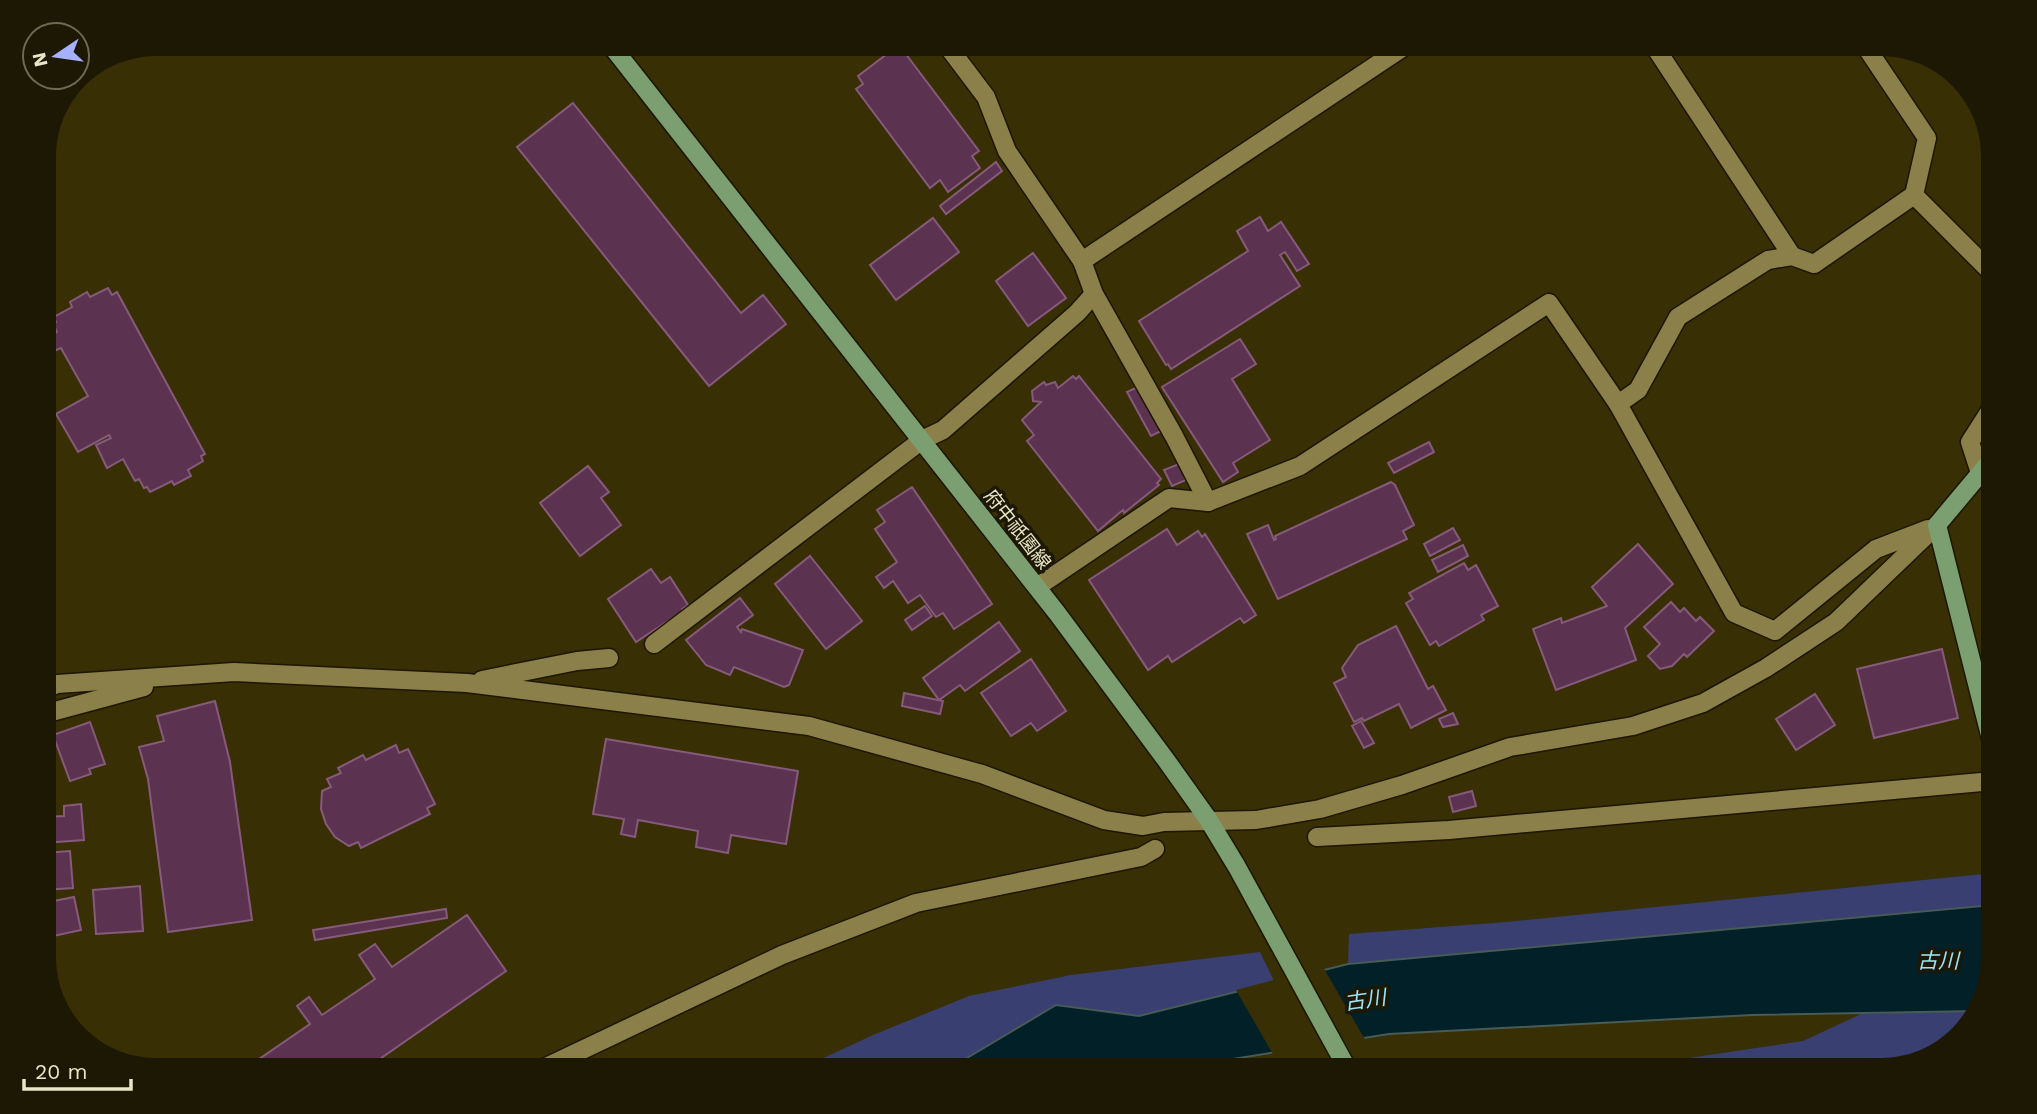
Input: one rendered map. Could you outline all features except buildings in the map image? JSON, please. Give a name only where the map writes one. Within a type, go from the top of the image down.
[{"type":"main road","name":"府中祇園線","points":[[619,56],[1037,587],[1208,820],[1237,867],[1341,1058]]},
{"type":"main road","points":[[1980,473],[1937,525],[1981,699]]},
{"type":"street","points":[[955,56],[986,97],[1007,151],[1082,261],[1094,293],[1208,502]]},
{"type":"street","points":[[1082,261],[1390,56]]},
{"type":"street","points":[[1661,56],[1792,256]]},
{"type":"street","points":[[1618,404],[1638,390],[1678,317],[1768,260],[1792,256],[1814,264],[1914,195],[1927,138],[1872,56]]},
{"type":"street","points":[[1914,195],[1981,262]]},
{"type":"street","points":[[654,644],[922,440],[943,430],[1077,313],[1094,293]]},
{"type":"street","points":[[1037,587],[1170,498],[1208,502],[1300,466],[1549,303],[1618,404],[1734,613],[1775,631],[1876,549],[1937,525]]},
{"type":"street","points":[[1980,473],[1970,442],[1981,425]]},
{"type":"street","points":[[56,684],[234,672],[467,683],[809,726],[982,774],[1104,820],[1143,826],[1164,821],[1256,820],[1320,809],[1402,785],[1510,747],[1633,726],[1703,703],[1766,668],[1836,622],[1937,525]]},
{"type":"street","points":[[467,683],[577,661],[609,658]]},
{"type":"street","points":[[56,711],[171,678]]},
{"type":"street","points":[[1317,837],[1449,830],[1981,782]]},
{"type":"street","points":[[565,1058],[782,956],[916,903],[1141,857],[1155,849]]},
{"type":"shaded area","points":[[1981,874],[1981,906],[1348,964],[1349,934],[1506,922]]},
{"type":"shaded area","points":[[1260,952],[1275,983],[1139,1016],[1056,1005],[967,1058],[824,1058],[969,996],[1071,975]]},
{"type":"shaded area","points":[[1965,1011],[1952,1029],[1942,1037],[1907,1055],[1881,1058],[1689,1058],[1803,1041],[1861,1014]]},
{"type":"water","name":"古川","points":[[1981,906],[1979,977],[1976,990],[1965,1011],[1752,1015],[1389,1034],[1239,1058],[967,1058],[1056,1005],[1139,1016],[1348,964]]},
{"type":"pier","points":[[1323,967],[1366,1041],[1274,1056],[1236,990]]}]
